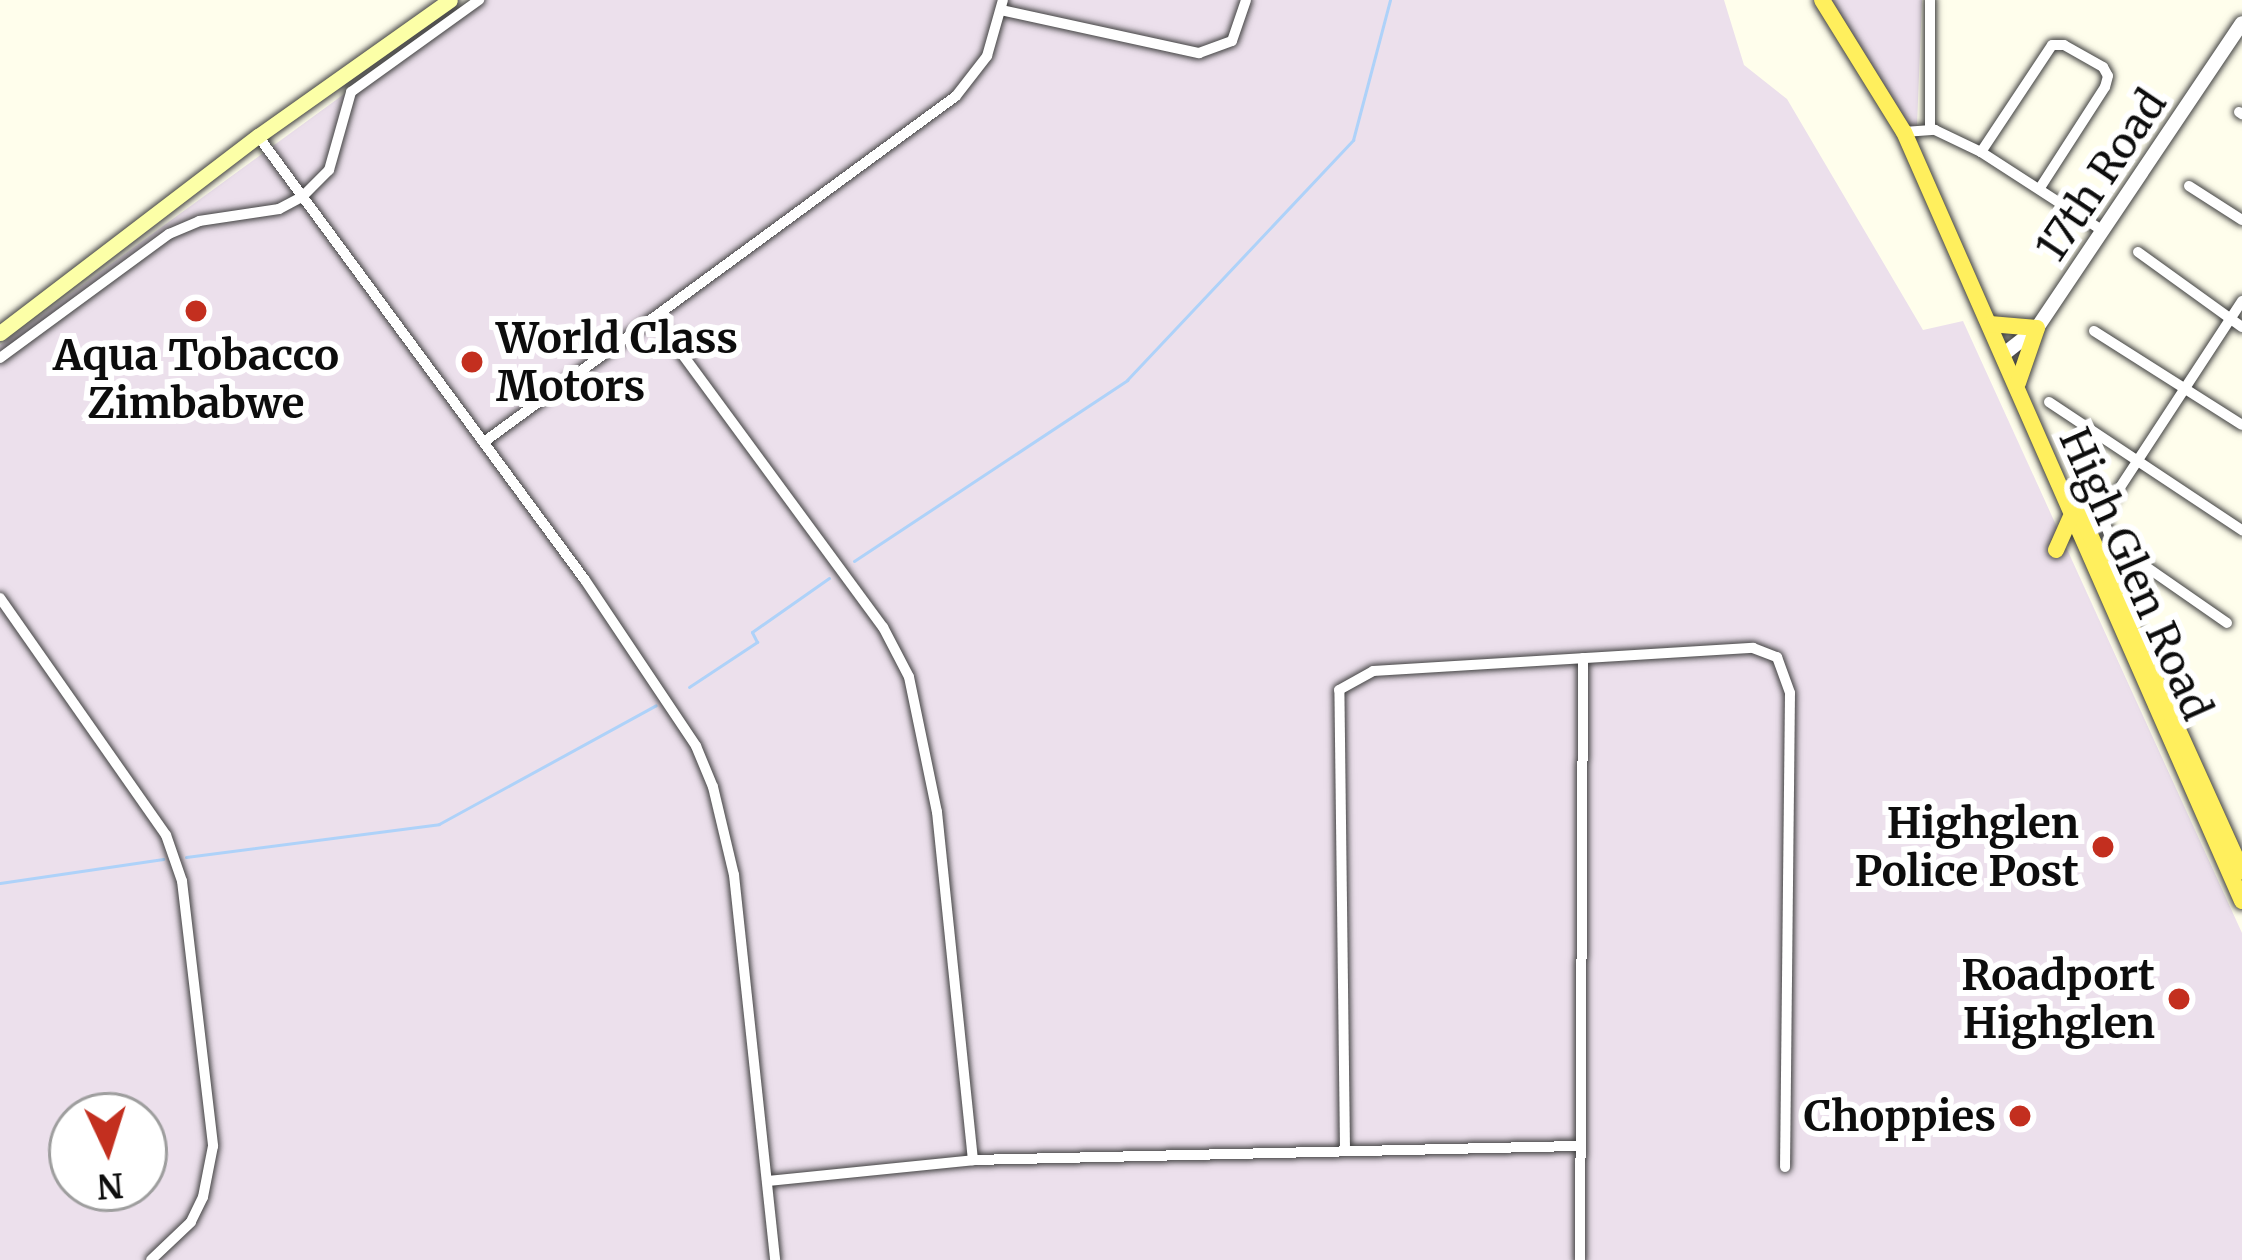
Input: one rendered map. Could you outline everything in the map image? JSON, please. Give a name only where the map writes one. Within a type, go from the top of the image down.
[{"type":"main road","points":[[0,333],[258,136],[450,0]]},
{"type":"main road","name":"High Glen Road","points":[[1822,0],[1904,132],[2027,405],[2086,518],[2242,872]]},
{"type":"main road","points":[[1990,324],[2037,328],[2018,383]]},
{"type":"main road","points":[[2086,518],[2058,555],[2092,570]]},
{"type":"main road","name":"High Glen Road","points":[[2086,518],[2092,570],[2242,901]]},
{"type":"street","points":[[0,358],[169,234],[199,221],[279,209],[303,196],[329,170],[351,92],[478,0]]},
{"type":"street","points":[[484,442],[956,95],[987,56],[1002,5],[1198,52],[1232,41],[1246,0]]},
{"type":"street","points":[[1930,0],[1930,129]]},
{"type":"street","name":"17th Road","points":[[2004,354],[2037,328],[2242,23]]},
{"type":"street","points":[[1981,152],[2052,45],[2063,45],[2103,68],[2108,76],[2105,87],[2040,188]]},
{"type":"street","points":[[1904,132],[1930,129],[1981,152],[2103,231]]},
{"type":"street","points":[[258,136],[662,687],[713,787],[734,875],[775,1260]]},
{"type":"street","points":[[2189,186],[2242,220]]},
{"type":"street","points":[[2138,252],[2242,327]]},
{"type":"street","points":[[2227,623],[2112,543],[2086,518],[2138,463],[2242,301]]},
{"type":"street","points":[[655,317],[883,627],[909,677],[940,836],[974,1160]]},
{"type":"street","points":[[2094,331],[2242,425]]},
{"type":"street","points":[[2049,402],[2242,530]]},
{"type":"street","points":[[0,598],[166,835],[182,881],[213,1146],[203,1197],[191,1222],[151,1260]]},
{"type":"street","points":[[1345,1148],[1339,690],[1373,670],[1753,647],[1767,650],[1784,666],[1790,693],[1785,1167]]},
{"type":"street","points":[[1580,1260],[1583,658]]},
{"type":"street","points":[[768,1181],[974,1160],[1578,1146]]},
{"type":"shaded area","points":[[473,0],[1724,0],[1744,65],[1787,99],[1923,330],[1963,321],[2242,933],[2242,1260],[0,1260],[0,345]]},
{"type":"shaded area","points":[[1826,0],[1922,0],[1916,150]]},
{"type":"waterway","points":[[854,561],[1127,380],[1353,140],[1390,0]]},
{"type":"waterway","points":[[689,687],[757,642],[752,632],[829,578]]},
{"type":"waterway","points":[[186,857],[439,824],[656,705]]},
{"type":"waterway","points":[[0,883],[163,859]]},
{"type":"place","name":"Aqua Tobacco Zimbabwe","points":[[196,311]]},
{"type":"place","name":"World Class Motors","points":[[472,362]]},
{"type":"place","name":"Highglen Police Post","points":[[2103,847]]},
{"type":"place","name":"Roadport Highglen","points":[[2179,999]]},
{"type":"place","name":"Choppies","points":[[2020,1116]]}]
